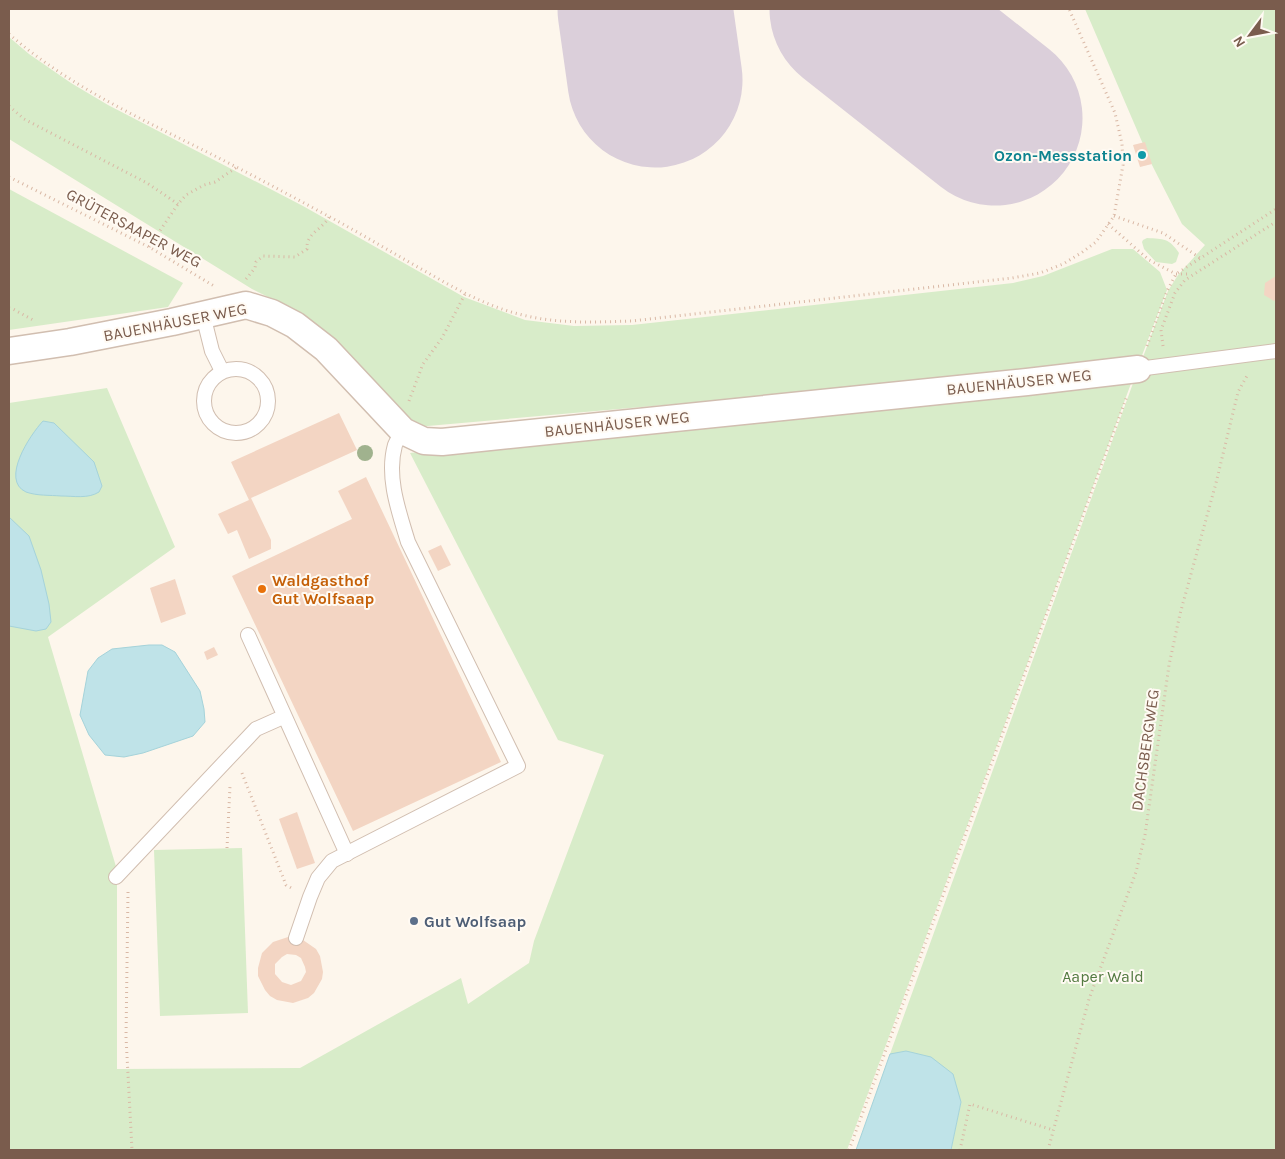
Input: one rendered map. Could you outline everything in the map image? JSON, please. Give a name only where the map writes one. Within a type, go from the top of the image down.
[{"type":"street","name":"BAUENHÄUSER WEG","points":[[9,351],[70,342],[203,315],[239,301],[295,324],[326,348],[400,429],[424,441],[442,442],[1027,382],[1141,361]]},
{"type":"lane","points":[[203,315],[212,351],[222,371]]},
{"type":"lane","name":"BAUENHÄUSER WEG","points":[[1141,361],[1168,366],[1276,351]]},
{"type":"lane","points":[[234,368],[245,370],[256,375],[264,384],[268,396],[268,408],[263,419],[246,432],[235,434],[225,432],[208,419],[204,410],[203,398],[206,387],[212,378],[222,371],[234,368]]},
{"type":"lane","points":[[296,938],[318,878],[332,861],[518,766],[408,542],[396,504],[392,470],[400,429]]},
{"type":"lane","points":[[248,636],[347,854]]},
{"type":"lane","points":[[116,877],[256,729],[284,716]]},
{"type":"path","points":[[9,34],[31,53],[72,81],[111,104],[237,167],[330,217],[465,294],[497,307],[527,316],[578,322],[632,322],[1012,278],[1040,273],[1063,264],[1081,253],[1096,242],[1114,216],[1123,165],[1122,144],[1115,113],[1069,9]]},
{"type":"path","points":[[9,106],[24,119],[147,184],[178,204]]},
{"type":"path","points":[[149,247],[178,204],[186,196],[204,185],[215,182],[237,167]]},
{"type":"path","name":"GRÜTERSAAPER WEG","points":[[9,177],[149,247],[239,301]]},
{"type":"path","points":[[849,1150],[1131,385],[1168,291],[1176,274],[1276,209]]},
{"type":"path","points":[[1114,216],[1163,233],[1200,258]]},
{"type":"path","points":[[239,301],[256,262],[263,256],[295,257],[307,249],[307,242],[312,234],[324,225],[330,217]]},
{"type":"path","points":[[1168,366],[1161,338],[1161,330],[1179,287],[1192,274],[1276,223]]},
{"type":"path","points":[[1108,224],[1149,260],[1176,274],[1192,274]]},
{"type":"path","points":[[400,429],[424,364],[442,338],[465,294]]},
{"type":"path","name":"DACHSBERGWEG","points":[[1048,1150],[1089,999],[1136,872],[1145,834],[1169,665],[1180,614],[1216,483],[1238,392],[1261,353]]},
{"type":"path","points":[[234,753],[286,885],[310,897]]},
{"type":"path","points":[[224,764],[230,782],[227,848]]},
{"type":"path","points":[[128,864],[126,1036],[132,1150]]},
{"type":"path","points":[[960,1150],[970,1104],[1053,1130]]},
{"type":"green space","name":"Aaper Wald","points":[[1085,9],[1276,9],[1276,1150],[951,1150],[961,1102],[890,1054],[1168,291],[1178,275],[1205,245],[1182,224],[1152,165]]},
{"type":"green space","points":[[9,37],[29,54],[71,83],[108,105],[303,206],[464,297],[525,320],[574,326],[632,325],[1013,283],[1043,276],[1112,249],[1133,249],[1160,272],[1167,290],[1141,358],[991,376],[405,428],[298,312],[252,289],[9,139]]},
{"type":"green space","points":[[9,189],[183,283],[168,307],[9,330]]},
{"type":"green space","points":[[1147,238],[1162,239],[1172,244],[1179,253],[1176,262],[1172,264],[1156,262],[1144,249],[1142,242]]},
{"type":"green space","points":[[1136,370],[847,1150],[9,1150],[9,403],[107,388],[175,547],[48,637],[117,870],[117,1069],[300,1068],[461,978],[468,1004],[529,963],[534,941],[604,755],[558,740],[410,453]]},
{"type":"green space","points":[[242,848],[248,1013],[160,1016],[154,850]]},
{"type":"water","points":[[43,421],[54,423],[94,462],[102,486],[99,492],[81,497],[44,495],[26,492],[19,486],[16,478],[20,457],[31,436]]},
{"type":"water","points":[[9,517],[29,536],[41,570],[51,622],[46,629],[36,631],[9,626]]},
{"type":"water","points":[[162,645],[175,652],[200,691],[205,722],[193,736],[143,753],[124,757],[105,755],[89,735],[80,715],[88,671],[98,658],[112,649]]},
{"type":"water","points":[[906,1051],[931,1057],[953,1074],[961,1102],[951,1150],[856,1150],[890,1054]]},
{"type":"building","name":"Ozon-Messstation","points":[[1145,142],[1152,164],[1140,167],[1133,145]]},
{"type":"building","points":[[1276,276],[1276,299],[1274,301],[1264,295],[1265,283]]},
{"type":"building","points":[[339,413],[357,450],[251,498],[271,540],[271,549],[249,559],[237,530],[228,534],[218,514],[249,500],[231,462]]},
{"type":"building","points":[[366,477],[501,762],[353,831],[232,576],[352,519],[338,491]]},
{"type":"building","points":[[441,545],[451,565],[438,571],[428,551]]},
{"type":"building","points":[[175,579],[186,614],[161,623],[150,588]]},
{"type":"building","points":[[214,647],[218,655],[207,660],[204,652]]},
{"type":"building","points":[[297,812],[315,863],[297,869],[279,819]]},
{"type":"building","points":[[288,937],[303,940],[316,949],[320,956],[323,972],[322,979],[314,993],[308,998],[293,1003],[277,1000],[265,990],[258,976],[258,968],[262,953],[273,942]],"holes":[[[287,954],[296,955],[301,958],[306,972],[301,981],[291,985],[282,982],[275,974],[275,964]]]},
{"type":"runway","points":[[645,9],[655,80]]},
{"type":"runway","points":[[857,9],[995,118]]},
{"type":"place","name":"Ozon-Messstation","points":[[1142,155]]},
{"type":"place","name":"Waldgasthof Gut Wolfsaap","points":[[262,589]]},
{"type":"place","name":"Gut Wolfsaap","points":[[414,921]]}]
